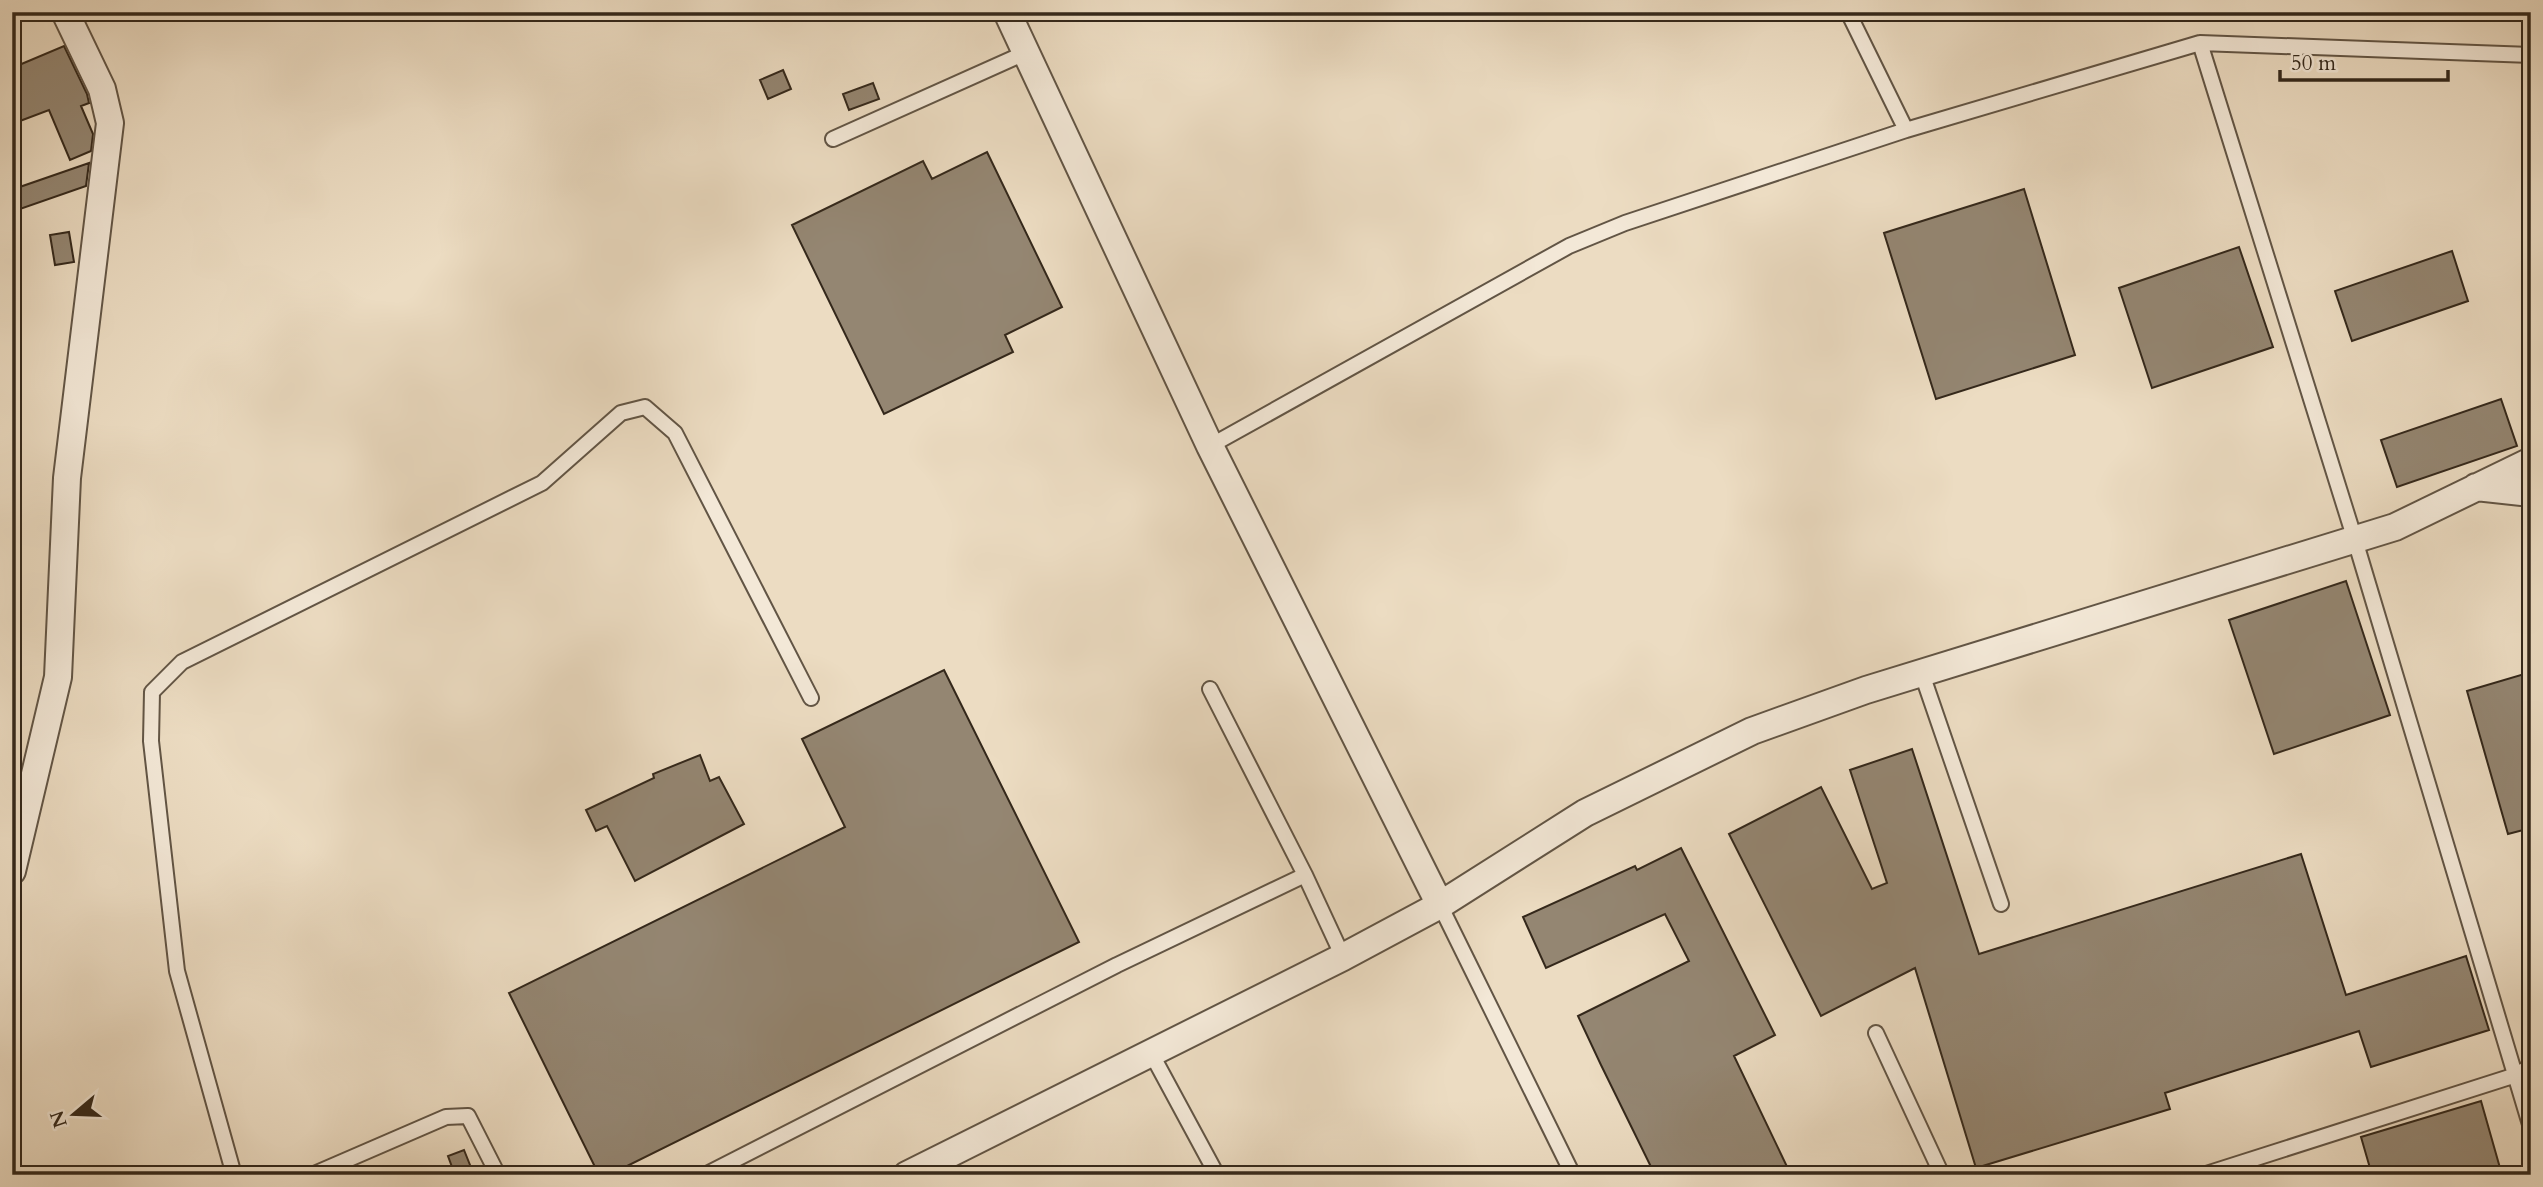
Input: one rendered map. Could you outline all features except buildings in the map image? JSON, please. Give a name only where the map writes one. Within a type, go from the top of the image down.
[{"type":"street","points":[[12,871],[58,677],[67,478],[87,295],[110,123],[102,89],[65,12]]},
{"type":"street","points":[[1007,12],[1210,446],[1440,905]]},
{"type":"street","points":[[907,1175],[1150,1051],[1343,957],[1440,905],[1585,813],[1740,737],[1853,695],[2395,527],[2531,461]]},
{"type":"street","points":[[2475,486],[2531,493]]},
{"type":"lane","points":[[1848,12],[1906,130]]},
{"type":"lane","points":[[2200,43],[2355,540],[2531,1128]]},
{"type":"lane","points":[[1210,446],[1569,246],[1625,223],[1906,130],[2200,43],[2531,55]]},
{"type":"lane","points":[[833,139],[1025,53]]},
{"type":"lane","points":[[233,1175],[177,971],[150,741],[152,692],[182,662],[542,483],[621,413],[645,407],[676,433],[811,698]]},
{"type":"lane","points":[[1922,674],[2001,904]]},
{"type":"lane","points":[[1210,690],[1305,874],[1343,957]]},
{"type":"lane","points":[[705,1175],[1117,965],[1305,874]]},
{"type":"lane","points":[[1440,905],[1573,1175]]},
{"type":"lane","points":[[1877,1033],[1942,1175]]},
{"type":"lane","points":[[1150,1051],[1217,1175]]},
{"type":"lane","points":[[2203,1175],[2516,1075],[2531,1066]]},
{"type":"lane","points":[[312,1175],[446,1117],[468,1116],[498,1175]]},
{"type":"waterway","points":[[2526,12],[2527,36]]},
{"type":"waterway","points":[[2527,73],[2531,271]]}]
